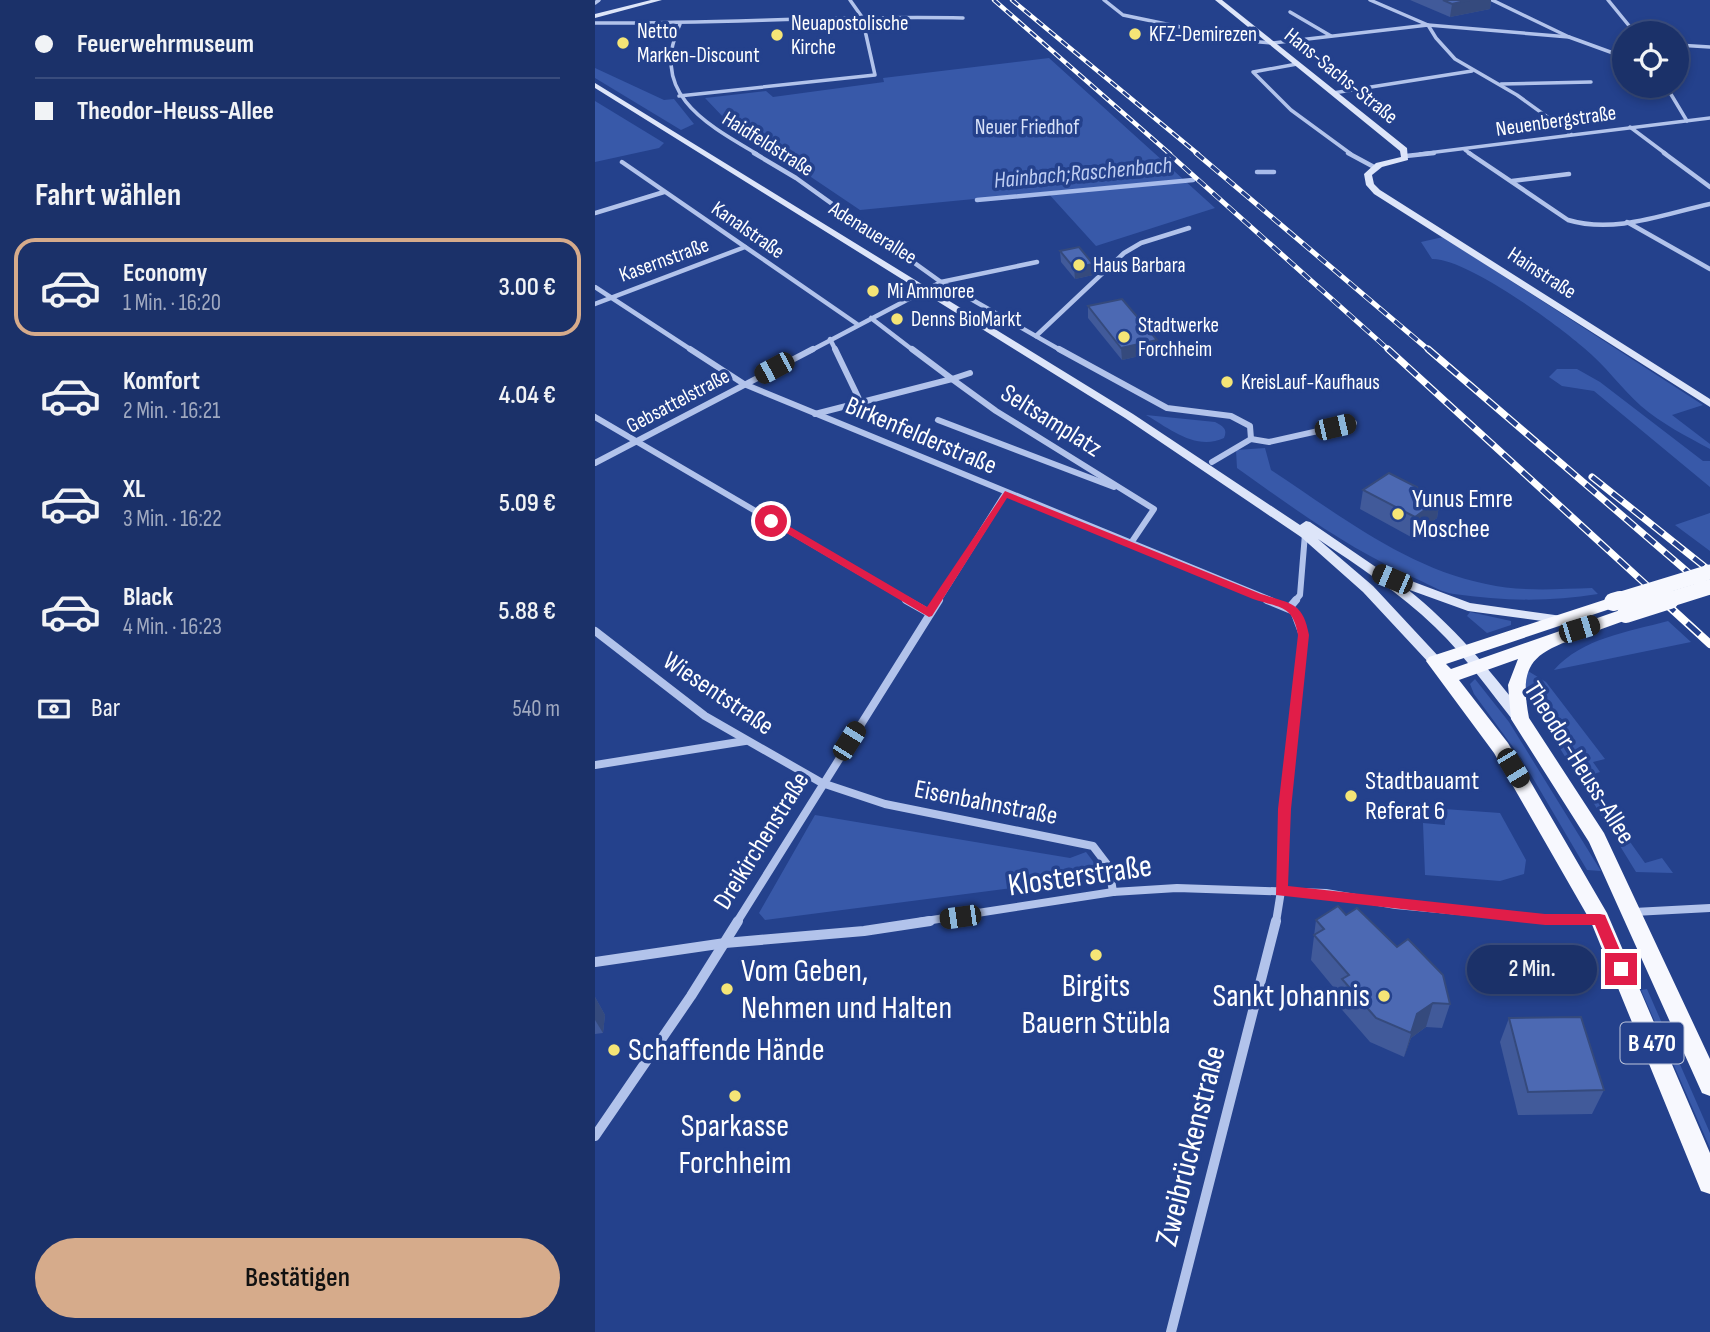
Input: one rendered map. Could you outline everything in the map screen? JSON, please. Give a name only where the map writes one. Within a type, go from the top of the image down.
[{"type":"main road","points":[[595,16],[659,0]]},
{"type":"main road","name":"Hans-Sachs-Straße","points":[[1218,0],[1404,150],[1406,156]]},
{"type":"main road","name":"Adenauerallee","points":[[595,85],[1129,416],[1305,534],[1368,589],[1435,661]]},
{"type":"main road","points":[[1374,167],[1406,156]]},
{"type":"main road","name":"Hainstraße","points":[[1374,167],[1368,174],[1369,181],[1377,191],[1710,404]]},
{"type":"main road","name":"Adenauerallee","points":[[1129,416],[1169,433],[1377,572],[1429,614],[1480,667]]},
{"type":"main road","points":[[1377,572],[1468,607],[1557,619]]},
{"type":"main road","name":"B 470","points":[[1448,677],[1480,667],[1710,572]]},
{"type":"main road","name":"B 470","points":[[1710,587],[1557,619],[1435,661],[1501,748],[1600,919],[1710,1182]]},
{"type":"main road","name":"Theodor-Heuss-Allee","points":[[1520,719],[1516,684],[1523,661],[1542,642]]},
{"type":"main road","name":"Theodor-Heuss-Allee","points":[[1480,667],[1520,719],[1597,839],[1710,1085]]},
{"type":"main road","points":[[1600,919],[1630,912]]},
{"type":"street","points":[[679,96],[874,75],[862,17],[850,0]]},
{"type":"street","points":[[1104,0],[1123,15],[1248,41],[1273,43],[1428,25],[1569,37]]},
{"type":"street","points":[[1370,0],[1428,25],[1451,57],[1472,71],[1500,84],[1572,134]]},
{"type":"street","points":[[1492,0],[1569,37],[1612,53]]},
{"type":"street","points":[[1608,0],[1625,21]]},
{"type":"street","points":[[1290,12],[1332,36]]},
{"type":"street","points":[[595,23],[680,24],[862,17],[963,18]]},
{"type":"street","name":"Haidfeldstraße","points":[[680,24],[672,41],[670,63],[679,96],[708,125],[796,178],[941,282],[1167,408],[1231,416],[1250,426],[1251,439]]},
{"type":"street","points":[[1689,46],[1710,47]]},
{"type":"street","points":[[1297,64],[1253,72],[1313,126],[1352,156],[1374,167]]},
{"type":"street","points":[[1333,93],[1472,71]]},
{"type":"street","points":[[1500,84],[1591,82]]},
{"type":"street","points":[[1674,98],[1687,121]]},
{"type":"street","name":"Neuenbergstraße","points":[[1406,156],[1710,118]]},
{"type":"street","points":[[1630,127],[1710,187]]},
{"type":"street","points":[[1465,150],[1568,220],[1585,226],[1627,222],[1710,204]]},
{"type":"street","name":"Kanalstraße","points":[[622,162],[857,324]]},
{"type":"street","points":[[1512,181],[1569,174]]},
{"type":"street","points":[[595,213],[664,192]]},
{"type":"street","points":[[1627,222],[1710,269]]},
{"type":"street","points":[[1036,336],[1124,253],[1141,243],[1189,228]]},
{"type":"street","name":"Kasernstraße","points":[[595,304],[745,247]]},
{"type":"street","points":[[925,290],[941,282],[1037,262]]},
{"type":"street","name":"Birkenfelderstraße","points":[[595,287],[744,384],[1257,597],[1290,607]]},
{"type":"street","name":"Gebsattelstraße","points":[[595,463],[925,290]]},
{"type":"street","name":"Seltsamplatz","points":[[871,318],[996,411],[1154,509],[1131,543]]},
{"type":"street","points":[[830,339],[860,401]]},
{"type":"street","name":"Seltsamplatz","points":[[815,414],[970,373]]},
{"type":"street","points":[[595,416],[929,613]]},
{"type":"street","name":"Seltsamplatz","points":[[938,420],[1131,494]]},
{"type":"street","points":[[1212,462],[1251,439],[1269,442],[1354,423]]},
{"type":"street","name":"Dreikirchenstraße","points":[[595,1136],[725,943],[822,783],[1005,494]]},
{"type":"street","points":[[1305,534],[1300,594],[1290,607],[1300,615],[1303,635],[1284,809],[1281,891],[1545,919],[1600,919]]},
{"type":"street","name":"Wiesentstraße","points":[[595,631],[705,716],[822,783]]},
{"type":"street","points":[[595,765],[745,741]]},
{"type":"street","name":"Eisenbahnstraße","points":[[822,783],[885,804],[1093,846],[1109,867],[1113,892]]},
{"type":"street","name":"Klosterstraße","points":[[595,962],[725,943],[864,931],[1113,892],[1177,888],[1281,891]]},
{"type":"street","name":"Zweibrückenstraße","points":[[1171,1332],[1274,934],[1281,891]]},
{"type":"street","points":[[1630,912],[1710,908]]},
{"type":"green space","name":"Neuer Friedhof","points":[[1049,58],[1215,208],[1096,246],[1047,192],[860,210],[725,119],[705,98],[766,91],[773,97],[884,82],[883,78]]},
{"type":"green space","points":[[595,68],[664,100],[674,99],[694,124],[681,130],[595,78]]},
{"type":"green space","points":[[595,101],[664,143],[659,148],[595,162]]},
{"type":"green space","points":[[1443,237],[1703,405],[1672,415],[1710,444],[1710,449],[1649,412],[1592,355],[1533,309],[1466,269],[1432,259],[1421,242]]},
{"type":"green space","points":[[1557,369],[1577,369],[1600,382],[1703,461],[1710,461],[1710,487],[1594,391],[1562,386],[1549,377]]},
{"type":"green space","points":[[1146,415],[1215,422],[1224,428],[1225,435],[1224,438],[1214,441],[1193,440]]},
{"type":"green space","points":[[1265,448],[1271,470],[1374,538],[1428,566],[1499,587],[1592,588],[1598,594],[1508,599],[1454,594],[1437,589],[1371,557],[1303,515],[1237,468],[1236,450]]},
{"type":"green space","points":[[1710,513],[1710,551],[1675,525]]},
{"type":"green space","points":[[1470,612],[1511,621],[1511,625],[1487,633],[1467,616]]},
{"type":"green space","points":[[1668,621],[1691,642],[1554,670],[1565,659],[1592,643]]},
{"type":"green space","points":[[1528,671],[1546,682],[1605,759],[1593,762],[1600,772],[1584,777],[1645,863],[1662,858],[1673,873],[1636,872],[1529,698],[1525,687]]},
{"type":"green space","points":[[1475,679],[1509,722],[1601,871],[1587,870],[1521,758],[1474,694],[1470,684]]},
{"type":"green space","points":[[1444,809],[1500,813],[1526,860],[1524,874],[1500,881],[1425,875],[1423,823],[1445,825]]},
{"type":"green space","points":[[815,815],[1070,858],[1086,852],[1098,868],[1067,881],[765,920],[759,913]]},
{"type":"green space","points":[[1647,989],[1710,1133],[1710,1148],[1641,990]]},
{"type":"building","points":[[1443,0],[1469,0],[1452,4]]},
{"type":"building","points":[[1079,247],[1093,264],[1074,268],[1060,251]]},
{"type":"building","points":[[1122,299],[1157,340],[1121,348],[1088,306]]},
{"type":"building","points":[[1389,473],[1440,499],[1415,517],[1363,490]]},
{"type":"building","points":[[1338,906],[1346,915],[1357,908],[1397,947],[1408,939],[1443,975],[1450,1004],[1433,1003],[1417,1014],[1411,1033],[1376,1018],[1342,979],[1349,975],[1314,935],[1324,929],[1316,920]]},
{"type":"building","points":[[1581,1017],[1604,1090],[1528,1092],[1509,1018]]},
{"type":"waterway","points":[[1257,172],[1274,172]]},
{"type":"waterway","name":"Hainbach;Raschenbach","points":[[977,200],[1193,180]]},
{"type":"railway","points":[[994,0],[1170,154]]},
{"type":"railway","points":[[1012,0],[1198,154]]},
{"type":"railway","points":[[1168,153],[1390,351]]},
{"type":"railway","points":[[1196,153],[1430,351]]},
{"type":"railway","points":[[1388,349],[1664,601]]},
{"type":"railway","points":[[1428,349],[1710,591]]},
{"type":"railway","points":[[1592,477],[1710,571]]},
{"type":"railway","points":[[1662,600],[1710,644]]},
{"type":"place","name":"KFZ-Demirezen","points":[[1135,34]]},
{"type":"place","name":"Neuapostolische Kirche","points":[[777,35]]},
{"type":"place","name":"Netto Marken-Discount","points":[[623,43]]},
{"type":"place","name":"Haus Barbara","points":[[1079,265]]},
{"type":"place","name":"Mi Ammoree","points":[[873,291]]},
{"type":"place","name":"Denns BioMarkt","points":[[897,319]]},
{"type":"place","name":"Stadtwerke Forchheim","points":[[1124,337]]},
{"type":"place","name":"KreisLauf-Kaufhaus","points":[[1227,382]]},
{"type":"place","name":"Yunus Emre Moschee","points":[[1398,514]]},
{"type":"place","name":"Stadtbauamt Referat 6","points":[[1351,796]]},
{"type":"place","name":"Birgits Bauern Stübla","points":[[1096,955]]},
{"type":"place","name":"Vom Geben, Nehmen und Halten","points":[[727,989]]},
{"type":"place","name":"Sankt Johannis","points":[[1384,996]]},
{"type":"place","name":"Schaffende Hände","points":[[614,1050]]},
{"type":"place","name":"Sparkasse Forchheim","points":[[735,1096]]},
{"type":"route","points":[[771,521],[929,613],[1005,494],[1131,543],[1257,597],[1290,607],[1300,615],[1303,635],[1284,809],[1281,891],[1339,895],[1396,905],[1545,919],[1600,919],[1621,969]]}]
